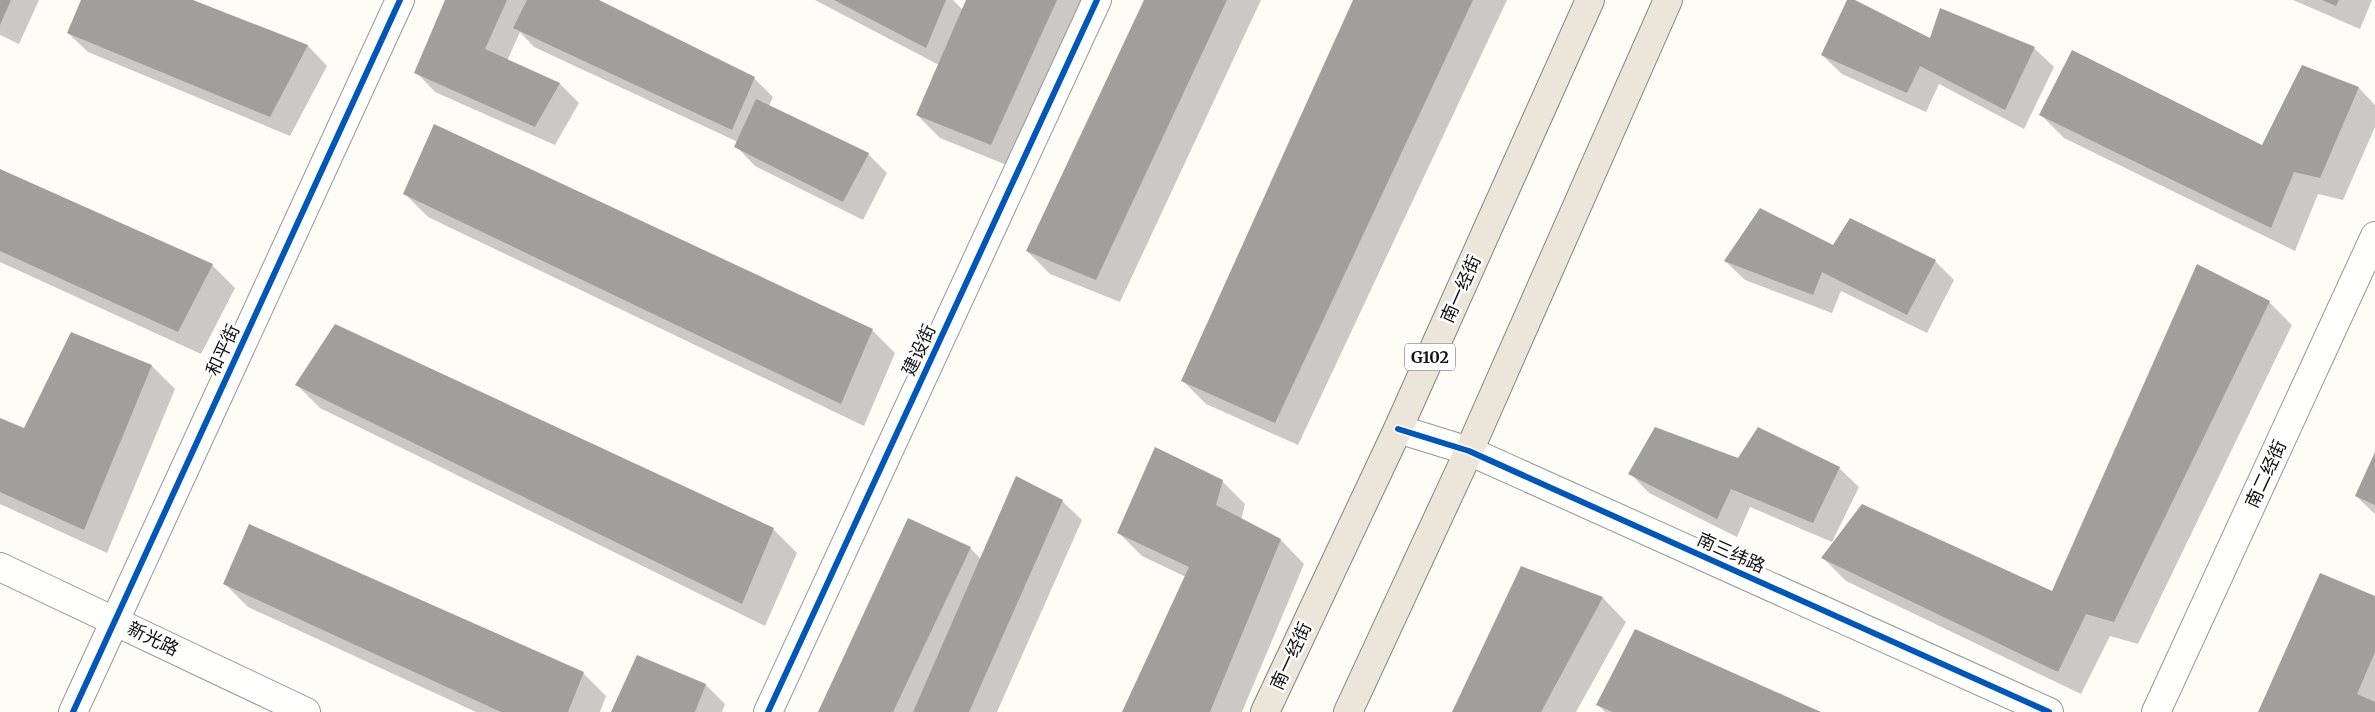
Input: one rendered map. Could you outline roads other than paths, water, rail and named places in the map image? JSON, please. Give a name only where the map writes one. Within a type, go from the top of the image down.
[{"type":"highway","name":"南一经街","points":[[1265,712],[1398,429],[1590,0]]},
{"type":"highway","points":[[1348,712],[1469,451],[1668,0]]},
{"type":"street","name":"和平街","points":[[73,712],[400,0]]},
{"type":"street","name":"建设街","points":[[768,712],[1098,0]]},
{"type":"street","name":"南二经街","points":[[2156,712],[2375,236]]},
{"type":"street","name":"南三纬路","points":[[1398,429],[1469,451],[2049,712]]},
{"type":"street","name":"新光路","points":[[0,567],[306,712]]}]
